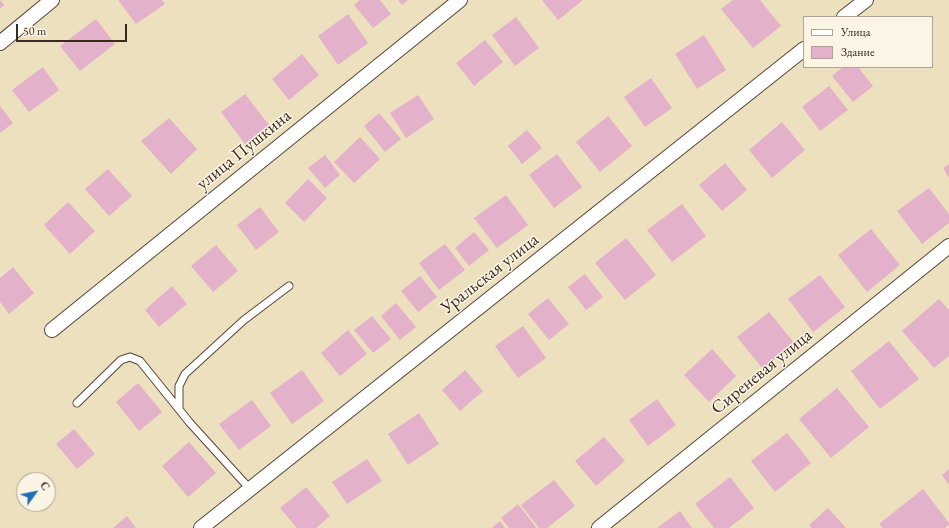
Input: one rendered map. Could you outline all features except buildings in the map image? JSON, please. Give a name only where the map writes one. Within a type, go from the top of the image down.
[{"type":"street","points":[[0,43],[52,0]]},
{"type":"street","name":"улица Пушкина","points":[[52,330],[460,0]]},
{"type":"street","points":[[845,16],[866,0]]},
{"type":"street","name":"Уральская улица","points":[[200,528],[803,50]]},
{"type":"street","name":"Сиреневая улица","points":[[599,528],[949,246]]},
{"type":"lane","points":[[179,409],[179,386],[185,374],[244,320],[289,286]]},
{"type":"lane","points":[[77,402],[120,360],[130,357],[140,361],[179,409],[250,489]]}]
